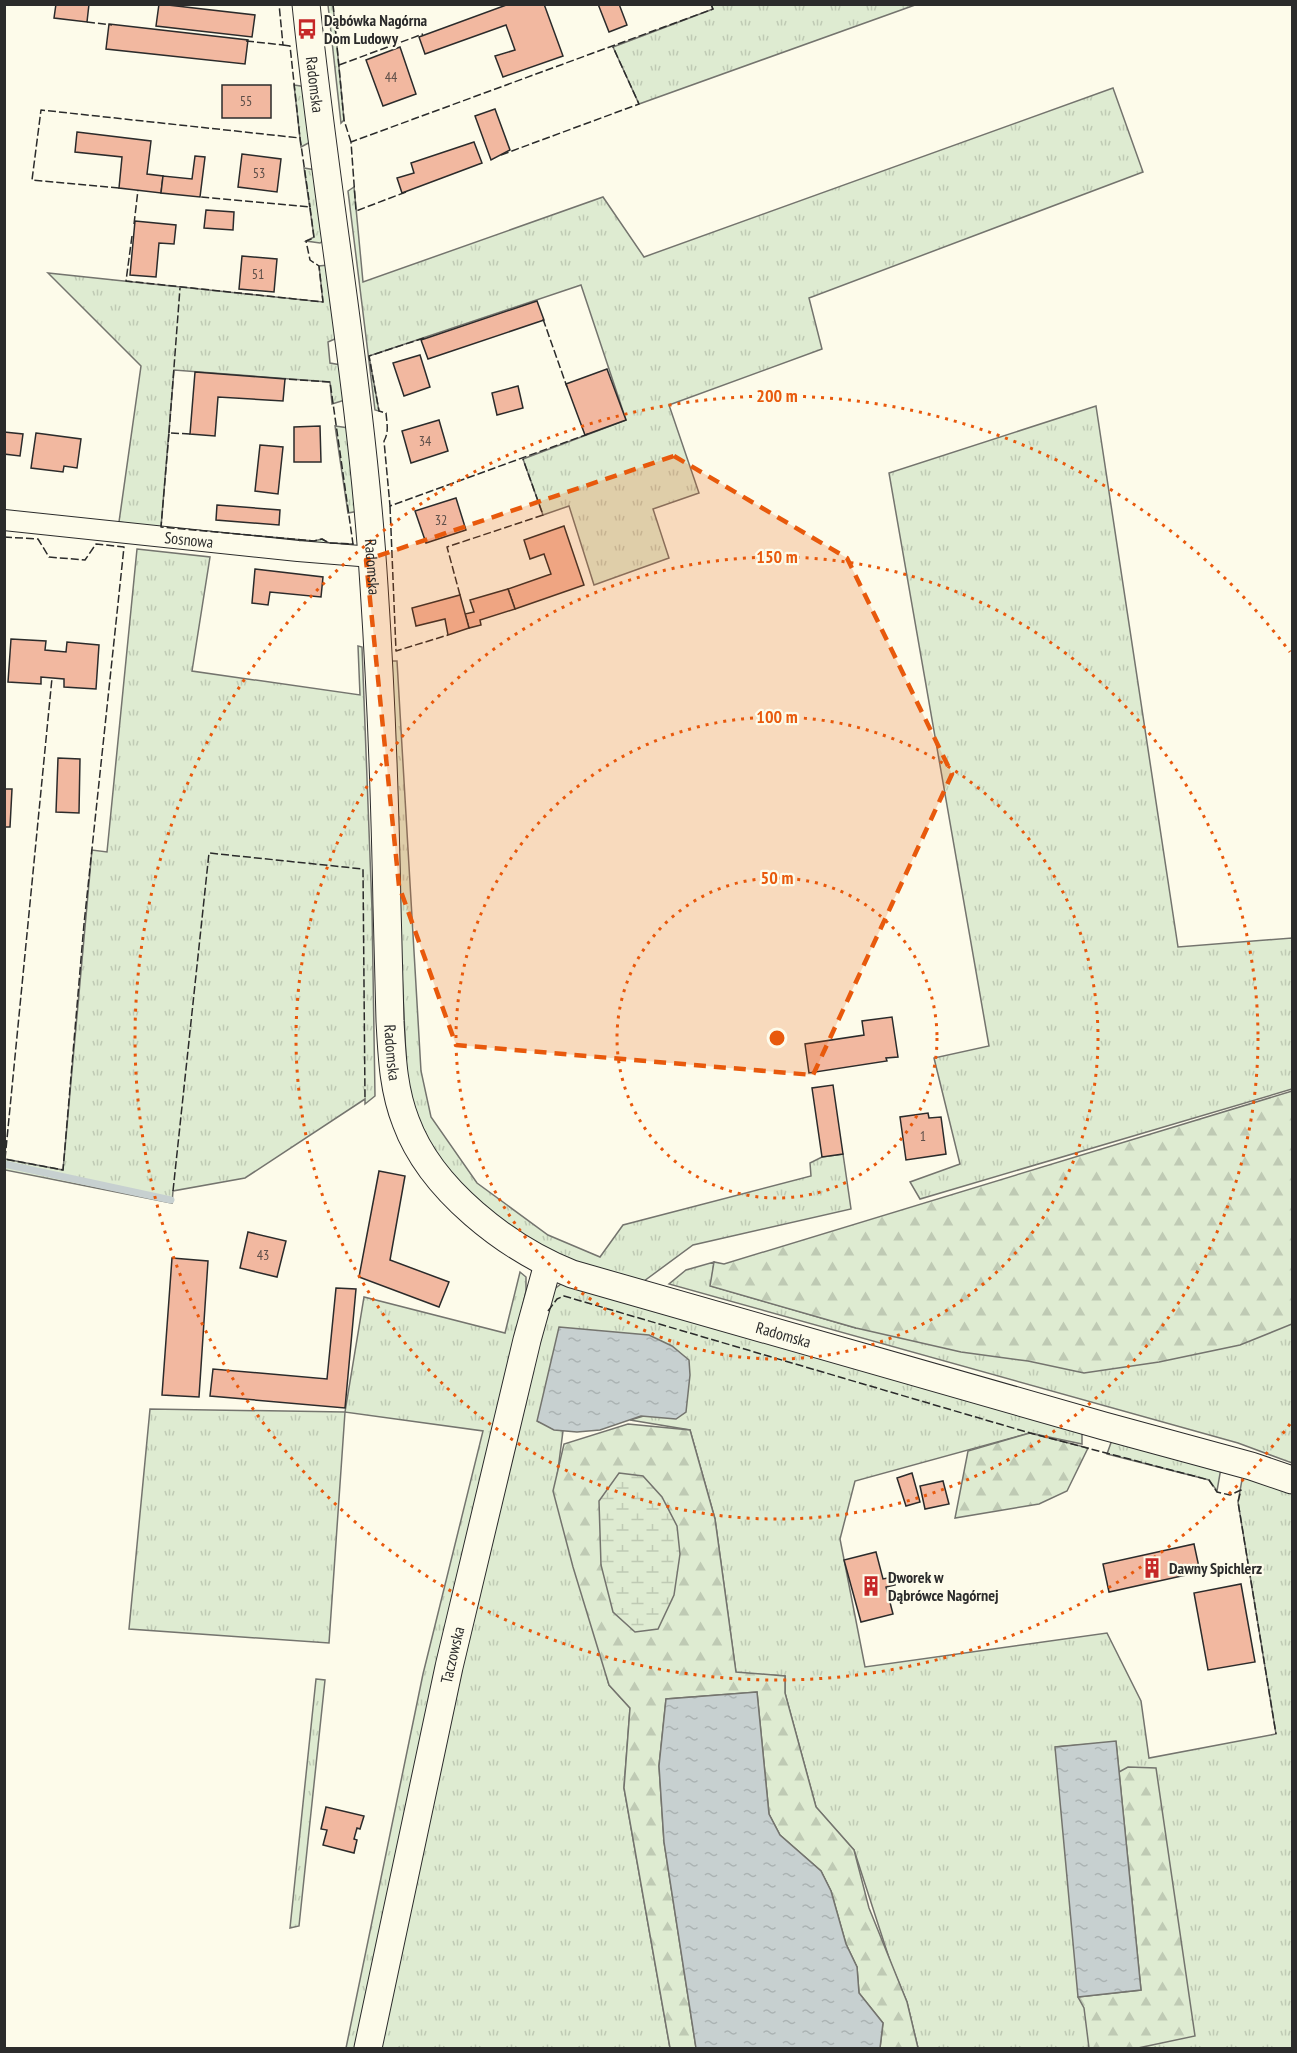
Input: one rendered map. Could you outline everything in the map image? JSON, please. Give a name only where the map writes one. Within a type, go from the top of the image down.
[{"type":"street","name":"Radomska","points":[[306,4],[357,411],[372,557],[384,780],[392,1044],[398,1100],[420,1152],[450,1189],[505,1239],[548,1264],[572,1274],[1251,1466],[1293,1480]]},
{"type":"street","name":"Sosnowa","points":[[4,520],[372,557]]},
{"type":"street","name":"Taczowska","points":[[368,2049],[449,1667],[526,1340],[548,1264]]},
{"type":"highlighted area","points":[[674,456],[847,558],[952,774],[813,1075],[456,1045],[399,886],[366,560]]},
{"type":"green space","points":[[328,5],[333,5],[344,120],[341,123]]},
{"type":"green space","points":[[711,5],[915,5],[639,104],[613,47],[713,9]]},
{"type":"green space","points":[[294,85],[307,87],[314,140],[301,147]]},
{"type":"green space","points":[[1113,88],[1143,172],[809,298],[822,349],[669,405],[699,493],[653,509],[669,558],[594,585],[569,506],[543,515],[523,459],[626,420],[581,285],[369,356],[379,411],[375,410],[348,191],[354,187],[363,282],[603,197],[644,257]]},
{"type":"green space","points":[[304,168],[316,170],[324,240],[320,243],[306,241],[314,237]]},
{"type":"green space","points":[[328,265],[337,338],[328,342],[330,363],[341,365],[345,400],[332,404],[330,382],[174,370],[161,527],[314,541],[322,539],[329,543],[353,544],[353,549],[125,529],[125,523],[119,522],[141,366],[48,273],[323,302],[319,266]]},
{"type":"green space","points":[[1096,406],[1178,947],[1292,938],[1292,1089],[920,1199],[910,1182],[960,1164],[934,1058],[989,1046],[889,473]]},
{"type":"green space","points":[[335,426],[349,428],[359,511],[348,513]]},
{"type":"green space","points":[[137,549],[210,557],[192,671],[360,695],[358,646],[362,647],[372,909],[375,1096],[365,1104],[365,1099],[245,1178],[173,1191],[172,1203],[5,1170],[5,1159],[63,1170],[92,850],[107,852]]},
{"type":"green space","points":[[387,661],[397,661],[421,1071],[431,1117],[477,1183],[548,1235],[600,1257],[623,1225],[811,1176],[810,1163],[822,1157],[843,1154],[851,1209],[693,1245],[640,1284],[550,1253],[498,1219],[445,1167],[426,1140],[410,1102],[407,1078]]},
{"type":"green space","points":[[1292,1091],[1292,1324],[1240,1345],[1159,1362],[1084,1373],[1028,1361],[961,1352],[856,1328],[710,1286],[714,1262],[724,1264]]},
{"type":"green space","points":[[714,1262],[711,1286],[856,1328],[1292,1318],[1292,1463],[1238,1443],[669,1284],[686,1270]]},
{"type":"green space","points":[[520,1272],[526,1277],[526,1291],[358,2048],[346,2048],[423,1674],[483,1431],[345,1412],[364,1297],[505,1333]]},
{"type":"green space","points":[[561,1284],[575,1285],[1082,1429],[1082,1444],[1030,1433],[855,1481],[840,1539],[865,1667],[1107,1633],[1141,1701],[1149,1758],[1276,1734],[1238,1502],[1243,1474],[1292,1493],[1292,2048],[918,2048],[907,2002],[891,1964],[854,1850],[816,1807],[785,1693],[785,1676],[736,1673],[715,1519],[690,1430],[630,1420],[647,1415],[685,1412],[537,1421],[563,1431],[556,1485],[609,1685],[630,1708],[624,1788],[670,2048],[376,2048],[512,1443],[553,1290]],"holes":[[[1116,1742],[1141,1990],[1056,1747]]]},
{"type":"green space","points":[[150,1409],[345,1412],[329,1643],[129,1629]]},
{"type":"green space","points":[[628,1424],[690,1430],[715,1519],[736,1672],[785,1676],[785,1693],[816,1807],[854,1850],[869,1908],[907,2002],[918,2048],[880,2048],[883,2023],[859,1993],[857,1967],[846,1944],[831,1891],[821,1871],[780,1835],[769,1814],[757,1692],[666,1699],[659,1766],[664,1842],[696,2048],[670,2048],[624,1788],[630,1708],[609,1685],[573,1567],[553,1491],[564,1444]]},
{"type":"green space","points":[[1030,1433],[1088,1448],[1067,1491],[1039,1504],[955,1518],[968,1451]]},
{"type":"green space","points":[[1113,1437],[1221,1468],[1217,1491],[1209,1480],[1107,1454]]},
{"type":"green space","points":[[619,1473],[643,1476],[662,1497],[677,1526],[680,1554],[674,1595],[658,1629],[635,1632],[613,1612],[601,1565],[599,1501]]},
{"type":"green space","points":[[316,1679],[325,1680],[299,1926],[290,1928]]},
{"type":"green space","points":[[1128,1767],[1156,1768],[1195,2036],[1138,2048],[1089,2048],[1084,2008],[1078,1997],[1141,1990],[1119,1772]]},
{"type":"water","points":[[559,1327],[649,1335],[672,1346],[689,1360],[690,1375],[686,1412],[676,1419],[641,1416],[600,1430],[577,1432],[554,1430],[537,1421]]},
{"type":"water","points":[[757,1692],[769,1814],[780,1835],[821,1871],[831,1891],[846,1944],[857,1967],[859,1993],[883,2023],[880,2048],[696,2048],[664,1842],[659,1766],[666,1699]]},
{"type":"water","points":[[1116,1741],[1141,1990],[1078,1997],[1055,1747]]},
{"type":"building","points":[[56,4],[89,4],[87,22],[54,18]]},
{"type":"building","points":[[159,4],[255,15],[252,37],[156,26]]},
{"type":"building","points":[[509,4],[544,4],[563,56],[503,77],[495,56],[515,50],[506,25],[425,54],[419,37]]},
{"type":"building","points":[[598,4],[619,4],[627,25],[609,32]]},
{"type":"building","points":[[109,24],[248,40],[245,64],[106,49]]},
{"type":"building","points":[[400,47],[416,94],[383,106],[366,60]]},
{"type":"building","points":[[222,85],[271,85],[271,118],[222,118]]},
{"type":"building","points":[[495,109],[510,150],[491,160],[475,116]]},
{"type":"building","points":[[77,132],[151,141],[147,174],[163,176],[161,193],[119,188],[122,157],[75,152]]},
{"type":"building","points":[[474,142],[482,163],[402,193],[397,178],[414,173],[411,163]]},
{"type":"building","points":[[242,154],[281,159],[277,192],[238,187]]},
{"type":"building","points":[[195,156],[205,157],[200,197],[161,193],[163,176],[192,179]]},
{"type":"building","points":[[206,210],[234,212],[233,230],[204,228]]},
{"type":"building","points":[[135,221],[176,225],[174,244],[159,243],[156,277],[130,275]]},
{"type":"building","points":[[242,256],[277,259],[274,292],[239,289]]},
{"type":"building","points":[[537,301],[544,320],[428,359],[421,340]]},
{"type":"building","points":[[420,355],[430,387],[404,396],[393,363]]},
{"type":"building","points":[[607,369],[626,420],[585,435],[566,384]]},
{"type":"building","points":[[195,372],[285,379],[283,401],[218,397],[215,436],[190,434]]},
{"type":"building","points":[[518,386],[523,408],[497,415],[492,393]]},
{"type":"building","points":[[439,420],[448,451],[411,463],[402,431]]},
{"type":"building","points":[[320,426],[321,462],[294,462],[294,427]]},
{"type":"building","points":[[4,432],[23,434],[20,456],[4,454]]},
{"type":"building","points":[[36,433],[81,439],[77,468],[64,466],[63,472],[31,468]]},
{"type":"building","points":[[260,445],[283,447],[278,494],[255,491]]},
{"type":"building","points":[[456,498],[466,530],[426,543],[415,511]]},
{"type":"building","points":[[217,505],[280,510],[279,525],[216,520]]},
{"type":"building","points":[[564,526],[584,585],[515,609],[508,589],[551,574],[544,554],[530,559],[524,540]]},
{"type":"building","points":[[255,569],[323,577],[321,597],[270,592],[268,605],[252,603]]},
{"type":"building","points":[[508,589],[515,609],[480,620],[481,625],[469,628],[465,614],[474,612],[470,600]]},
{"type":"building","points":[[460,595],[469,628],[448,635],[445,619],[416,626],[412,608]]},
{"type":"building","points":[[11,639],[46,641],[45,650],[66,652],[67,642],[99,645],[96,689],[64,687],[64,679],[41,677],[41,684],[8,682]]},
{"type":"building","points":[[58,758],[80,759],[79,813],[56,812]]},
{"type":"building","points":[[4,789],[12,789],[10,827],[4,827]]},
{"type":"building","points":[[892,1017],[898,1057],[886,1058],[887,1061],[809,1073],[805,1044],[864,1035],[862,1021]]},
{"type":"building","points":[[833,1085],[843,1154],[822,1157],[812,1088]]},
{"type":"building","points":[[928,1113],[929,1118],[941,1117],[946,1154],[906,1160],[900,1117]]},
{"type":"building","points":[[379,1171],[405,1176],[390,1260],[449,1282],[439,1307],[359,1277]]},
{"type":"building","points":[[248,1232],[286,1241],[277,1277],[240,1268]]},
{"type":"building","points":[[172,1258],[208,1261],[199,1397],[162,1395]]},
{"type":"building","points":[[336,1288],[356,1289],[345,1408],[210,1396],[213,1369],[327,1379]]},
{"type":"building","points":[[912,1473],[920,1502],[906,1506],[897,1478]]},
{"type":"building","points":[[943,1481],[949,1504],[925,1509],[920,1486]]},
{"type":"building","name":"Dawny Spichlerz","points":[[1194,1544],[1200,1572],[1109,1592],[1103,1564]]},
{"type":"building","name":"Dworek w Dąbrówce Nagórnej","points":[[876,1552],[883,1579],[893,1577],[895,1585],[886,1587],[893,1614],[861,1622],[844,1560]]},
{"type":"building","points":[[1241,1584],[1255,1662],[1208,1670],[1194,1593]]},
{"type":"building","points":[[326,1807],[364,1816],[354,1839],[357,1840],[354,1853],[323,1845],[327,1830],[321,1829]]},
{"type":"waterway","points":[[4,1164],[171,1200]]},
{"type":"fence","points":[[246,41],[283,45],[279,4]]},
{"type":"fence","points":[[333,4],[344,120],[351,142]]},
{"type":"fence","points":[[406,192],[356,211],[351,142],[713,9],[711,4]]},
{"type":"fence","points":[[87,22],[112,25]]},
{"type":"fence","points":[[339,65],[423,34]]},
{"type":"fence","points":[[283,45],[290,46],[300,138]]},
{"type":"fence","points":[[501,155],[639,104],[613,47]]},
{"type":"fence","points":[[119,188],[32,180],[41,110],[300,138],[310,207]]},
{"type":"fence","points":[[134,224],[138,190]]},
{"type":"fence","points":[[132,236],[126,281],[323,302],[319,266],[310,260],[306,241],[314,238],[310,207],[200,197]]},
{"type":"fence","points":[[169,433],[180,288]]},
{"type":"fence","points":[[543,319],[567,387]]},
{"type":"fence","points":[[424,338],[369,356],[379,411],[386,413],[387,431],[384,441],[390,506],[588,434]]},
{"type":"fence","points":[[190,434],[169,433],[161,527],[314,541],[322,539],[329,543],[353,544],[330,382],[285,379]]},
{"type":"fence","points":[[460,595],[447,547],[543,515],[523,459]]},
{"type":"fence","points":[[390,506],[396,651],[448,635]]},
{"type":"fence","points":[[4,537],[38,539],[49,557],[85,560],[96,544],[124,547],[84,924],[63,1170],[4,1159]]},
{"type":"fence","points":[[5,1159],[52,678]]},
{"type":"fence","points":[[173,1191],[209,853],[363,869],[365,1099]]},
{"type":"fence","points":[[548,1311],[557,1299],[564,1296],[1030,1433],[1209,1480],[1217,1492],[1230,1495],[1241,1490],[1238,1502],[1276,1734]]},
{"type":"place","name":"Dąbówka Nagórna Dom Ludowy","points":[[307,29]]},
{"type":"place","name":"Dawny Spichlerz","points":[[1152,1568]]},
{"type":"place","name":"Dworek w Dąbrówce Nagórnej","points":[[871,1586]]}]
